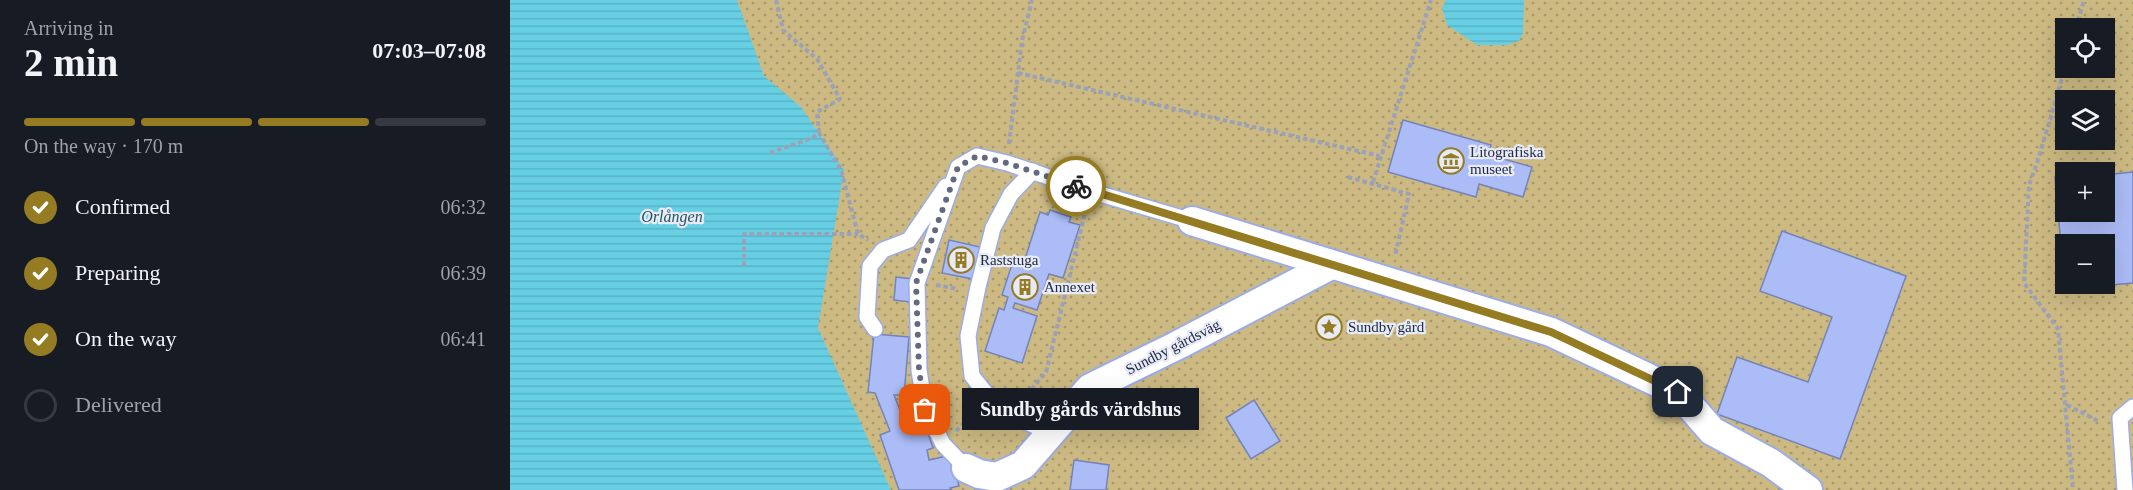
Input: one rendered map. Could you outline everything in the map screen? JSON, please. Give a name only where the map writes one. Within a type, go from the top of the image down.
[{"type":"street","points":[[1192,221],[1551,332],[1678,392],[1712,431],[1771,463],[1801,487]]},
{"type":"street","name":"Sundby gårdsväg","points":[[966,468],[980,474],[997,477],[1023,465],[1090,388],[1331,265]]},
{"type":"lane","points":[[875,329],[867,317],[870,267],[883,249],[909,240],[958,167],[977,156],[1007,163],[1090,191],[1192,221]]},
{"type":"lane","name":"Sundby gårdsväg","points":[[958,167],[916,283],[920,380],[925,410],[943,444],[966,468]]},
{"type":"lane","points":[[1033,171],[1011,194],[993,228],[968,336],[972,376],[989,397],[1017,417],[1051,433]]},
{"type":"lane","points":[[2125,490],[2120,418],[2133,407]]},
{"type":"path","points":[[776,0],[783,30],[817,59],[840,99],[817,112],[819,134],[841,170],[858,234]]},
{"type":"path","points":[[1007,163],[1022,41],[1032,0]]},
{"type":"path","points":[[1373,182],[1431,0]]},
{"type":"path","points":[[2079,18],[2084,0]]},
{"type":"path","points":[[1018,73],[1380,156]]},
{"type":"path","points":[[2062,78],[2029,185],[2024,283],[2058,329],[2073,490]]},
{"type":"path","points":[[770,153],[819,134]]},
{"type":"path","points":[[1348,177],[1373,182],[1409,194],[1389,283]]},
{"type":"path","points":[[943,444],[989,397],[1031,390],[1046,372],[1082,235],[1090,191]]},
{"type":"path","points":[[744,266],[744,234],[858,234],[883,249]]},
{"type":"path","points":[[916,283],[977,291]]},
{"type":"path","points":[[2066,404],[2121,435]]},
{"type":"shaded area","points":[[510,0],[2133,0],[2133,490],[510,490]]},
{"type":"water","name":"Orlången","points":[[510,0],[737,0],[764,76],[801,107],[844,170],[818,328],[891,490],[510,490]]},
{"type":"water","points":[[1446,0],[1524,0],[1523,33],[1519,41],[1506,45],[1477,45],[1447,25],[1442,8]]},
{"type":"building","name":"Litografiska museet","points":[[1403,120],[1491,145],[1489,155],[1532,167],[1523,197],[1479,184],[1476,197],[1388,172]]},
{"type":"building","points":[[2133,172],[2133,283],[2115,285],[2115,234],[2060,234],[2059,222],[2115,222],[2115,174]]},
{"type":"building","name":"Annexet","points":[[1050,210],[1071,217],[1069,222],[1080,225],[1063,278],[1049,274],[1037,310],[1015,303],[1013,308],[1037,316],[1022,363],[985,351],[999,308],[1004,310],[1008,297],[1002,295],[1014,258],[1024,262],[1040,212],[1048,215]]},
{"type":"building","points":[[1782,231],[1906,276],[1840,459],[1717,414],[1737,357],[1808,382],[1832,317],[1760,291]]},
{"type":"building","name":"Raststuga","points":[[949,240],[980,247],[973,279],[942,273]]},
{"type":"building","points":[[896,277],[913,279],[910,302],[894,300]]},
{"type":"building","points":[[874,334],[909,337],[904,395],[894,395],[906,425],[924,421],[933,448],[927,450],[929,460],[951,455],[959,486],[950,488],[951,490],[899,490],[880,435],[890,431],[875,393],[868,392]]},
{"type":"building","points":[[1254,400],[1280,441],[1251,459],[1226,418]]},
{"type":"building","points":[[1074,460],[1109,465],[1106,490],[1070,490]]},
{"type":"way so far","points":[[925,410],[919,370],[916,283],[958,167],[977,156],[1007,163],[1076,186]]},
{"type":"place","name":"Litografiska museet","points":[[1451,161]]},
{"type":"place","name":"Raststuga","points":[[961,260]]},
{"type":"place","name":"Annexet","points":[[1025,287]]},
{"type":"place","name":"Sundby gård","points":[[1329,327]]},
{"type":"place","name":"Sundby gårds värdshus","points":[[925,410]]},
{"type":"route","points":[[1076,186],[1551,332],[1678,392]]}]
